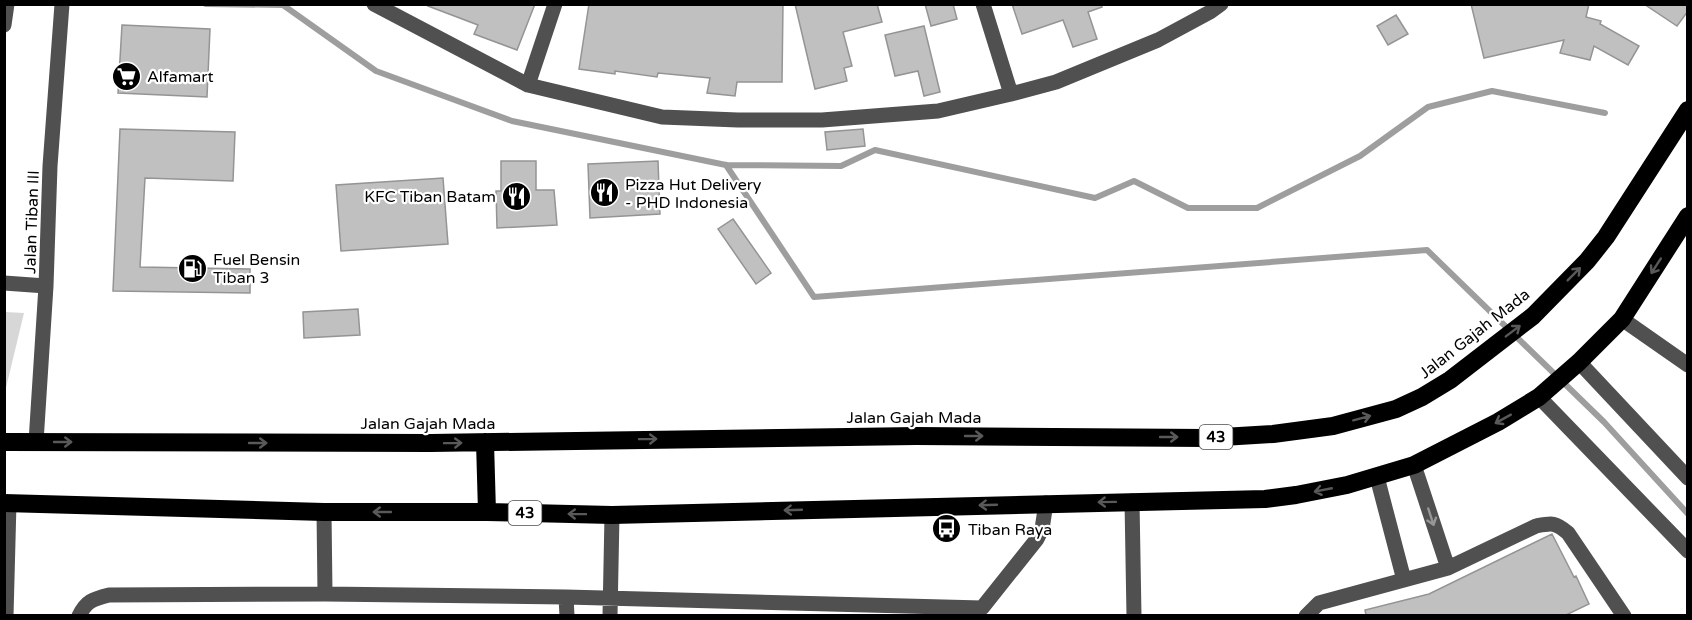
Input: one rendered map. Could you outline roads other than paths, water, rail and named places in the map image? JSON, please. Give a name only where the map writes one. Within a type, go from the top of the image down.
[{"type":"highway","name":"Jalan Gajah Mada","points":[[4,442],[485,442],[916,436],[1206,438],[1273,434],[1333,426],[1396,409],[1422,397],[1450,380],[1533,316],[1587,261],[1606,237],[1688,110]]},
{"type":"highway","name":"43","points":[[7,503],[324,512],[612,515],[1265,499],[1296,495],[1347,485],[1414,465],[1498,422],[1545,392],[1622,319],[1688,216]]},
{"type":"highway","points":[[485,442],[487,512]]},
{"type":"street","points":[[4,25],[7,4]]},
{"type":"street","name":"Jalan Tiban III","points":[[36,442],[46,286],[50,166],[62,4]]},
{"type":"street","points":[[374,4],[528,85],[662,117],[738,120],[822,120],[938,111],[1011,94],[1056,82],[1158,40],[1221,4]]},
{"type":"street","points":[[528,85],[555,4]]},
{"type":"street","points":[[983,4],[1011,94]]},
{"type":"street","points":[[4,283],[46,286]]},
{"type":"street","points":[[1622,319],[1688,365]]},
{"type":"street","points":[[1577,363],[1688,478]]},
{"type":"street","points":[[1545,392],[1688,551]]},
{"type":"street","points":[[1414,465],[1448,568]]},
{"type":"street","points":[[1377,477],[1404,580]]},
{"type":"street","points":[[1132,501],[1134,615]]},
{"type":"street","points":[[6,615],[7,503]]},
{"type":"street","points":[[79,615],[84,605],[94,598],[109,595],[325,594],[611,598],[982,612],[1037,539],[1042,529],[1046,503]]},
{"type":"street","points":[[324,512],[325,594]]},
{"type":"street","points":[[610,615],[612,515]]},
{"type":"street","points":[[1306,615],[1319,603],[1448,568],[1536,526],[1548,524],[1558,524],[1568,533],[1620,614]]},
{"type":"street","points":[[566,597],[567,615]]},
{"type":"waterway","points":[[206,4],[283,5],[376,71],[512,121],[726,165],[841,166],[875,150],[1095,198],[1134,181],[1188,208],[1257,208],[1360,156],[1428,107],[1492,91],[1605,113]]},
{"type":"waterway","points":[[726,165],[814,297],[1427,250],[1604,422],[1688,514]]},
{"type":"place","name":"Alfamart","points":[[126,76]]},
{"type":"place","name":"Pizza Hut Delivery - PHD Indonesia","points":[[604,193]]},
{"type":"place","name":"KFC Tiban Batam","points":[[517,196]]},
{"type":"place","name":"Fuel Bensin Tiban 3","points":[[192,268]]},
{"type":"place","name":"Tiban Raya","points":[[947,529]]}]
